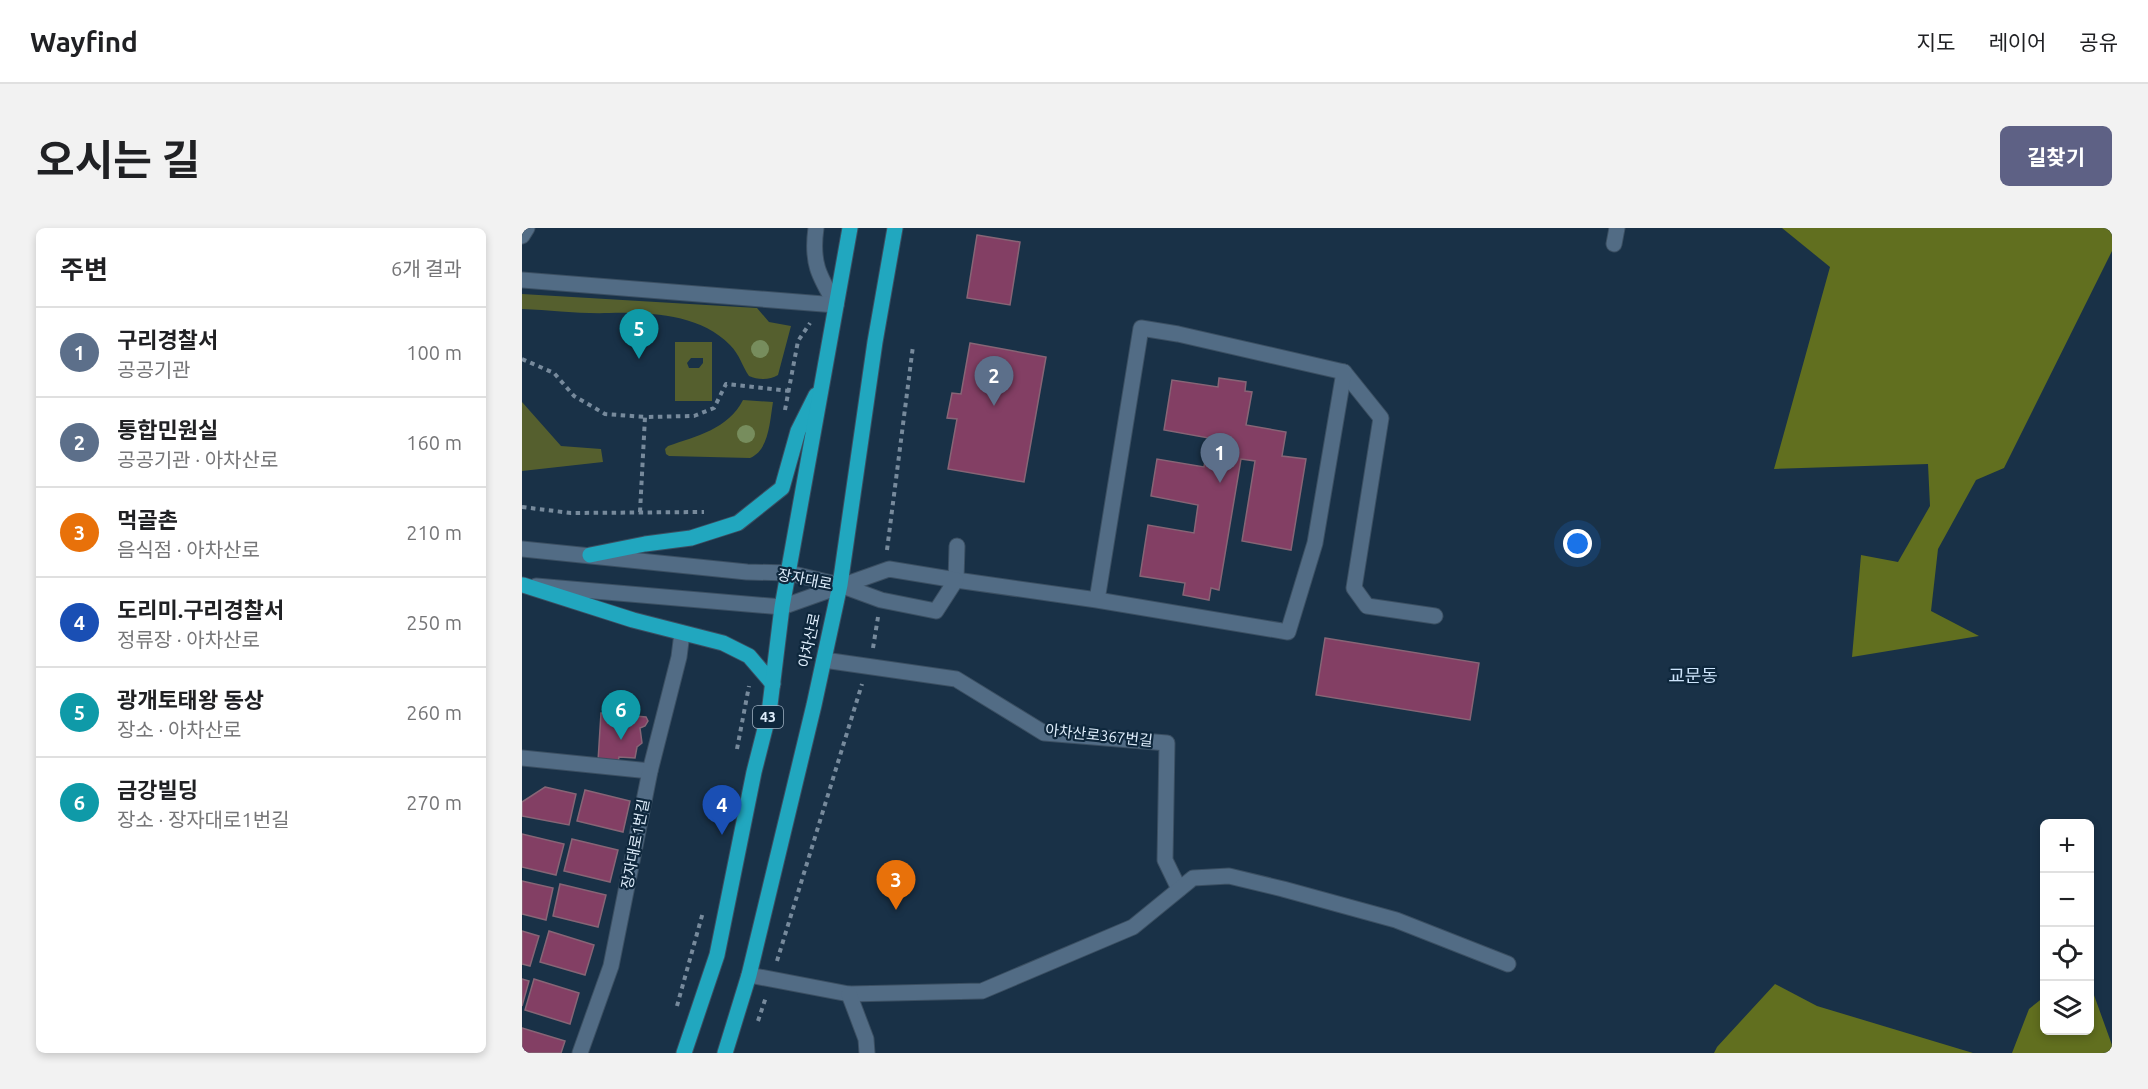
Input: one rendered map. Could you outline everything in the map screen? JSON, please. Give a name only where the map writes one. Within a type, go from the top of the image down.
[{"type":"main road","name":"아차산로","points":[[684,1053],[717,955],[754,772],[768,720],[782,607],[825,376],[849,228]]},
{"type":"main road","name":"아차산로","points":[[725,1053],[749,975],[840,585],[894,228]]},
{"type":"main road","points":[[590,555],[691,538],[738,523],[782,488],[798,431],[825,376]]},
{"type":"main road","points":[[523,585],[633,620],[723,643],[749,656],[773,684]]},
{"type":"street","points":[[522,236],[527,228]]},
{"type":"street","points":[[816,228],[814,242],[817,271],[836,305]]},
{"type":"street","points":[[1614,244],[1617,228]]},
{"type":"street","points":[[522,280],[836,305]]},
{"type":"street","points":[[1097,600],[1141,328],[1178,334],[1344,372],[1381,418],[1354,588],[1367,606],[1435,616]]},
{"type":"street","points":[[840,585],[889,569],[1097,600],[1288,632],[1315,543],[1344,372]]},
{"type":"street","points":[[840,585],[880,600],[936,610],[956,580],[957,546]]},
{"type":"street","name":"장자대로","points":[[522,549],[747,572],[789,573],[840,585]]},
{"type":"street","name":"장자대로","points":[[523,585],[782,607],[840,585]]},
{"type":"street","name":"장자대로1번길","points":[[580,1053],[611,966],[650,771],[679,657],[682,633]]},
{"type":"street","name":"아차산로367번길","points":[[824,660],[956,679],[1044,733],[1167,742],[1165,860],[1179,889]]},
{"type":"street","points":[[522,758],[650,771]]},
{"type":"street","points":[[749,975],[849,994],[982,991],[1133,927],[1192,878],[1229,876],[1396,920],[1509,964]]},
{"type":"street","points":[[849,994],[866,1039],[867,1053]]},
{"type":"path","points":[[785,414],[798,341],[819,308],[819,304]]},
{"type":"path","points":[[884,570],[913,346]]},
{"type":"path","points":[[522,359],[554,373],[574,396],[605,414],[645,417],[694,416],[714,408],[726,384],[789,392]]},
{"type":"path","points":[[640,512],[645,417]]},
{"type":"path","points":[[522,507],[571,513],[714,512]]},
{"type":"path","points":[[754,1032],[875,642],[880,600]]},
{"type":"path","points":[[737,752],[749,685]]},
{"type":"path","points":[[675,1010],[706,901]]},
{"type":"green space","points":[[1782,228],[2112,228],[2112,251],[2004,468],[1976,480],[1938,549],[1931,611],[1979,636],[1852,657],[1861,555],[1898,562],[1930,506],[1928,464],[1774,469],[1830,267]]},
{"type":"green space","points":[[522,294],[757,308],[769,322],[791,326],[778,375],[760,379],[749,376],[730,345],[718,335],[689,321],[641,313],[587,313],[522,309]]},
{"type":"green space","points":[[675,342],[712,342],[712,401],[675,401]],"holes":[[[691,358],[703,358],[703,363],[699,368],[689,368],[687,363]]]},
{"type":"green space","points":[[743,400],[773,402],[768,434],[756,454],[750,458],[669,456],[666,454],[665,449],[668,446],[701,435],[720,425],[737,410]]},
{"type":"green space","points":[[522,402],[561,446],[601,449],[603,462],[522,471]]},
{"type":"green space","points":[[1775,984],[1817,1006],[1973,1053],[1714,1053]]},
{"type":"green space","points":[[2094,995],[2112,1045],[2112,1053],[2012,1053],[2029,1009],[2040,1000],[2040,1035],[2094,1035]]},
{"type":"building","points":[[977,235],[1020,242],[1010,305],[967,298]]},
{"type":"building","points":[[970,343],[1046,357],[1024,482],[948,469],[957,419],[947,418],[952,393],[961,394]]},
{"type":"building","points":[[1219,378],[1246,382],[1245,391],[1252,392],[1246,425],[1286,432],[1282,456],[1306,459],[1291,550],[1242,541],[1255,461],[1241,459],[1219,590],[1211,588],[1209,600],[1183,595],[1185,583],[1140,576],[1148,525],[1194,533],[1198,505],[1151,496],[1157,459],[1204,467],[1209,438],[1164,430],[1172,380],[1218,387]]},
{"type":"building","points":[[1325,638],[1479,663],[1470,720],[1316,695]]},
{"type":"building","points":[[601,713],[646,717],[648,721],[640,728],[642,743],[637,747],[635,758],[619,757],[618,762],[598,761]]},
{"type":"building","points":[[545,787],[576,794],[569,825],[522,816],[522,802]]},
{"type":"building","points":[[585,790],[630,801],[623,832],[577,821]]},
{"type":"building","points":[[522,834],[564,844],[556,875],[522,867]]},
{"type":"building","points":[[572,839],[618,850],[610,882],[564,871]]},
{"type":"building","points":[[522,881],[553,888],[546,920],[522,914]]},
{"type":"building","points":[[560,884],[606,895],[598,927],[553,916]]},
{"type":"building","points":[[522,931],[539,936],[530,966],[522,964]]},
{"type":"building","points":[[549,931],[594,945],[585,975],[540,962]]},
{"type":"building","points":[[522,979],[529,981],[522,1006]]},
{"type":"building","points":[[534,979],[579,993],[570,1024],[525,1010]]},
{"type":"building","points":[[522,1028],[565,1041],[561,1053],[522,1053]]},
{"type":"place","name":"광개토태왕 동상","points":[[639,359]]},
{"type":"place","name":"통합민원실","points":[[994,406]]},
{"type":"place","name":"구리경찰서","points":[[1220,483]]},
{"type":"place","name":"금강빌딩","points":[[621,740]]},
{"type":"place","name":"도리미.구리경찰서","points":[[722,835]]},
{"type":"place","name":"먹골촌","points":[[896,910]]},
{"type":"district","name":"교문동","points":[[1693,675]]}]
